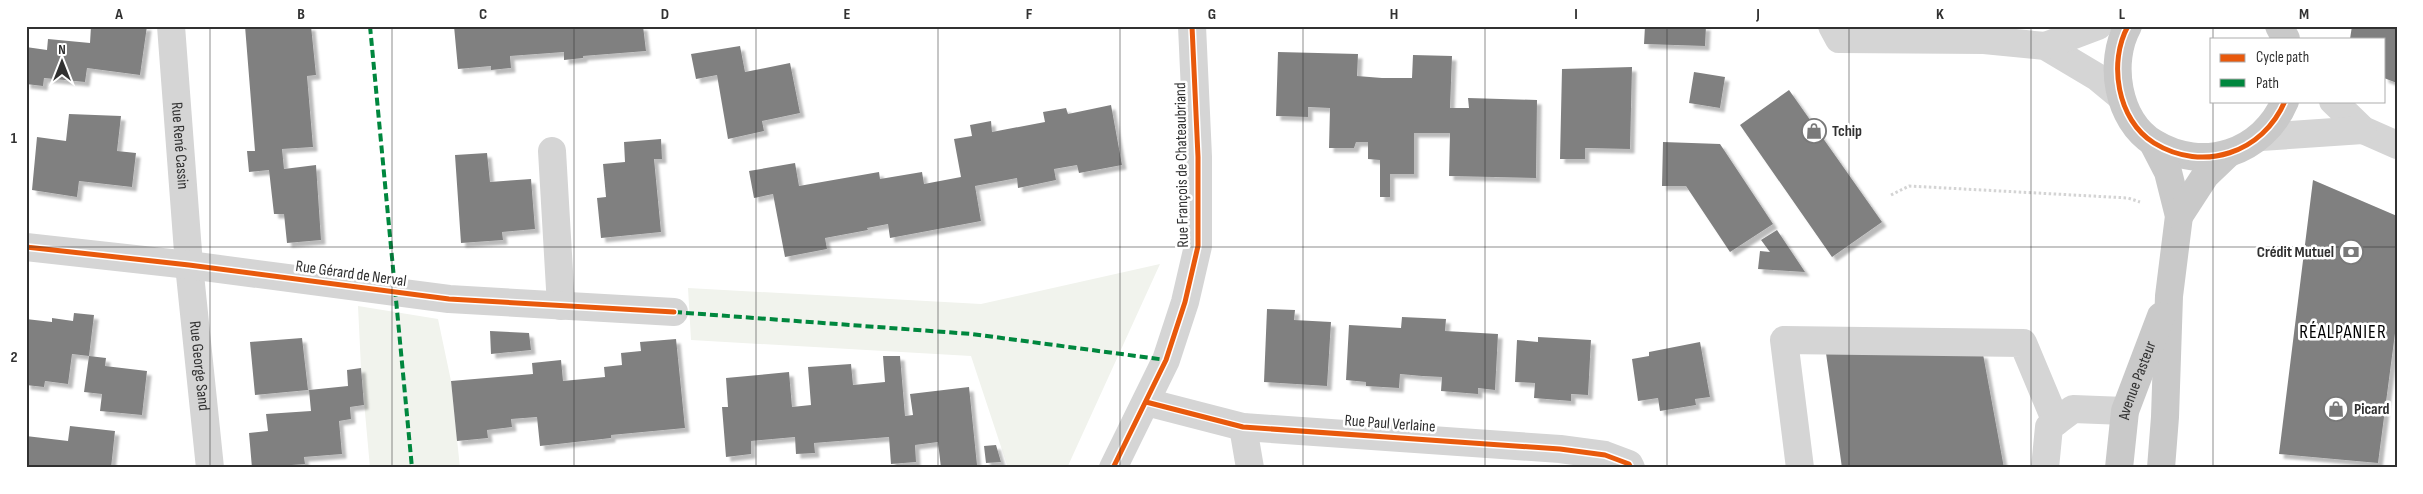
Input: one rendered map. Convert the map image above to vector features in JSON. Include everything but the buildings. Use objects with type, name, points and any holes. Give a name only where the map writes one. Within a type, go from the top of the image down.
[{"type":"main road","points":[[2120,96],[2116,73],[2119,50],[2128,26]]},
{"type":"main road","points":[[2278,26],[2285,38]]},
{"type":"main road","name":"Avenue Pasteur","points":[[2120,96],[2129,114],[2153,143],[2168,172],[2179,216],[2169,296],[2165,417],[2161,468]]},
{"type":"main road","points":[[2153,143],[2180,154],[2204,157],[2228,154],[2247,147],[2261,137],[2279,115],[2285,102]]},
{"type":"main road","name":"Avenue Pasteur","points":[[2179,216],[2206,176],[2228,154]]},
{"type":"main road","name":"Avenue Pasteur","points":[[2119,468],[2125,411],[2169,296]]},
{"type":"street","name":"Rue René Cassin","points":[[171,26],[189,264]]},
{"type":"street","name":"Rue François de Chateaubriand","points":[[1113,468],[1166,360],[1180,319],[1198,246],[1198,157],[1192,26]]},
{"type":"street","points":[[1832,26],[1839,39],[1987,33],[2045,46],[2097,77],[2120,96]]},
{"type":"street","points":[[2045,46],[2098,26]]},
{"type":"street","points":[[2334,102],[2363,130],[2397,145]]},
{"type":"street","points":[[2261,137],[2363,130]]},
{"type":"street","points":[[552,151],[561,306]]},
{"type":"street","name":"Rue Gérard de Nerval","points":[[26,248],[189,264],[449,299],[674,312]]},
{"type":"street","name":"Rue George Sand","points":[[189,264],[210,468]]},
{"type":"street","points":[[1800,468],[1784,340],[2023,343],[2056,422]]},
{"type":"street","name":"Rue Paul Verlaine","points":[[1146,402],[1243,427],[1560,449],[1606,455],[1629,464],[1630,468]]},
{"type":"street","points":[[2045,468],[2049,427],[2073,409],[2125,411]]},
{"type":"street","points":[[1243,427],[1250,468]]},
{"type":"shaded area","points":[[1160,264],[1067,468],[1008,468],[971,356],[691,340],[688,288],[981,304]]},
{"type":"shaded area","points":[[358,306],[438,319],[451,381],[460,468],[370,468],[361,368]]},
{"type":"marked path","points":[[370,26],[412,468]]},
{"type":"marked path","points":[[674,312],[972,334],[1166,360]]},
{"type":"cycle path","points":[[1113,468],[1166,360],[1185,302],[1198,246],[1198,157],[1192,26]]},
{"type":"cycle path","points":[[2128,26],[2118,56],[2120,89],[2124,105],[2132,120],[2141,133],[2154,143],[2173,152],[2192,156],[2211,157],[2230,153],[2247,145],[2262,134],[2275,119],[2284,102]]},
{"type":"cycle path","points":[[26,247],[189,265],[449,299],[674,312]]},
{"type":"cycle path","points":[[1146,402],[1243,427],[1560,449],[1605,455],[1629,464],[1631,468]]},
{"type":"place","name":"Tchip","points":[[1814,131]]},
{"type":"place","name":"Crédit Mutuel","points":[[2351,252]]},
{"type":"place","name":"Picard","points":[[2336,409]]},
{"type":"district","name":"RÉALPANIER","points":[[2343,332]]}]
